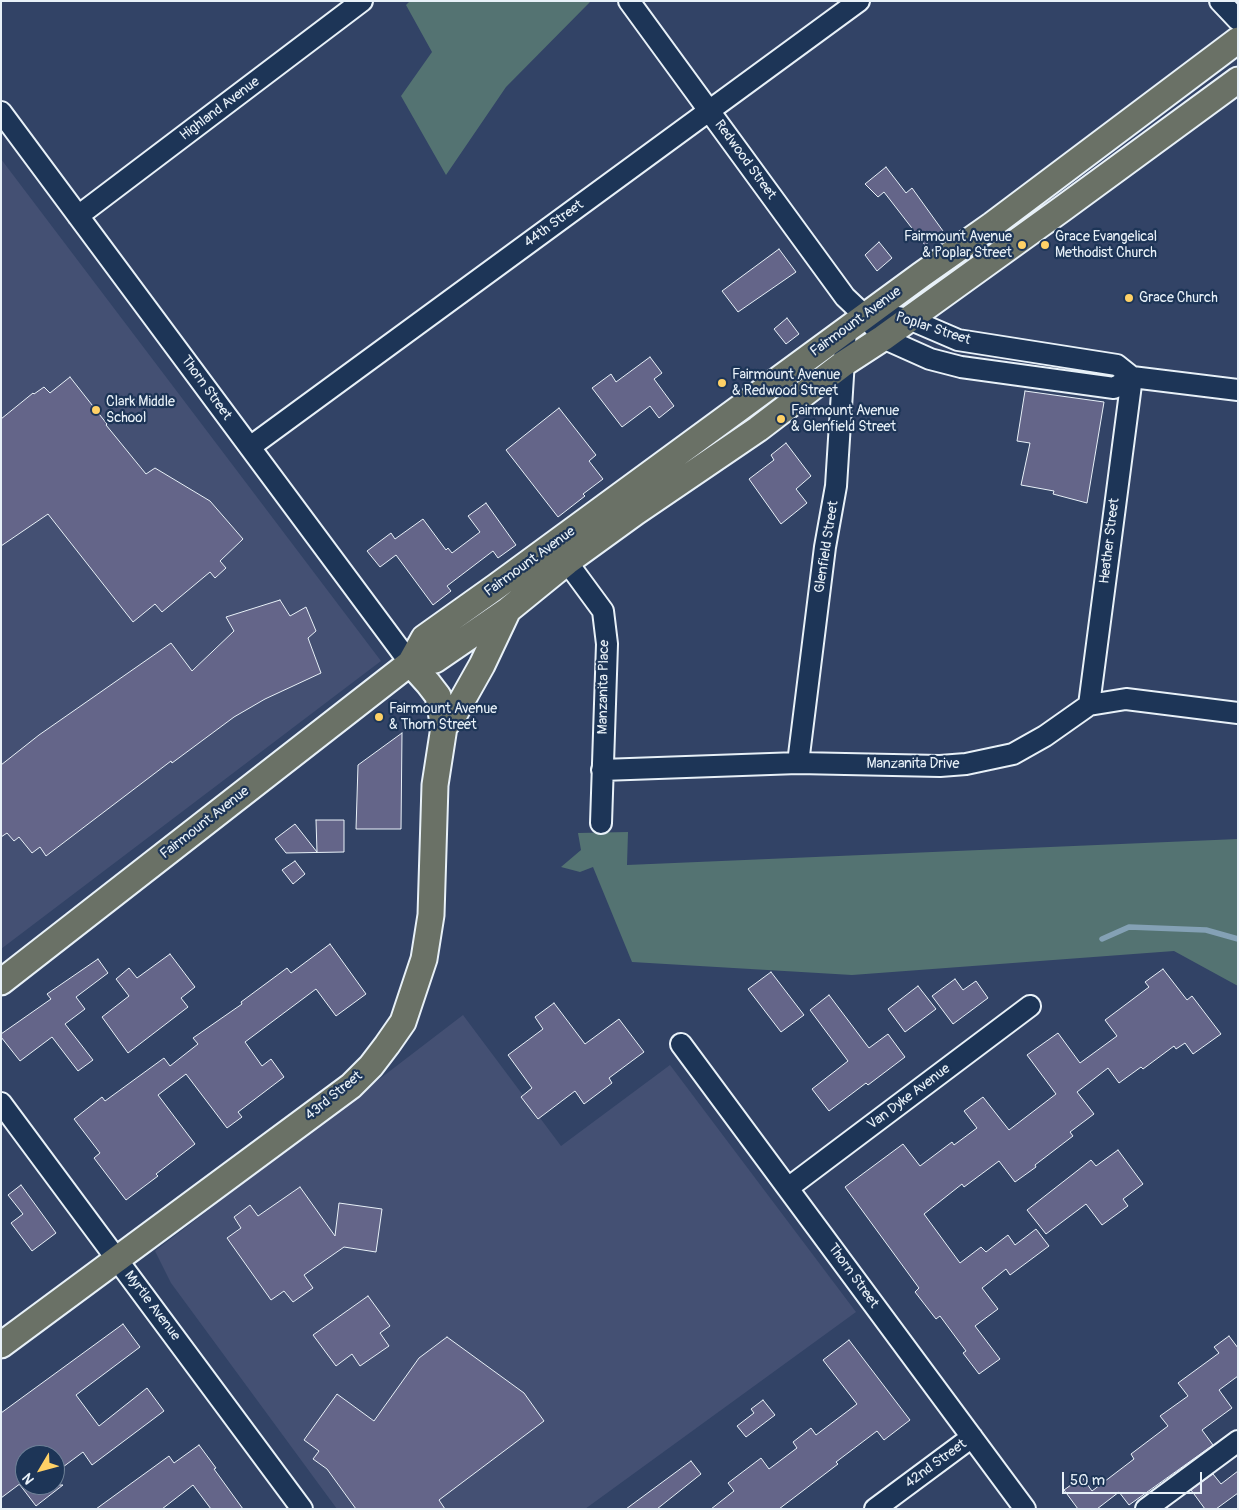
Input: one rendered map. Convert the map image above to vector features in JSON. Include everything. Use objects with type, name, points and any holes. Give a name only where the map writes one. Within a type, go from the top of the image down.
[{"type":"main road","name":"Fairmount Avenue","points":[[1,982],[410,663],[424,638],[992,225],[1238,40]]},
{"type":"main road","name":"Fairmount Avenue","points":[[410,663],[435,660],[508,610],[567,562],[668,489],[758,428],[843,364],[883,338],[1238,80]]},
{"type":"main road","name":"43rd Street","points":[[1,1345],[351,1086],[372,1066],[402,1022],[424,959],[431,915],[435,785],[444,727],[455,712],[482,665],[508,610]]},
{"type":"main road","points":[[410,663],[438,696],[444,727]]},
{"type":"street","name":"Highland Avenue","points":[[78,216],[362,1]]},
{"type":"street","name":"Redwood Street","points":[[629,1],[845,297],[856,323]]},
{"type":"street","name":"44th Street","points":[[250,447],[859,1]]},
{"type":"street","points":[[1220,1],[1238,20]]},
{"type":"street","name":"Thorn Street","points":[[1,112],[410,663]]},
{"type":"street","name":"Poplar Street","points":[[856,323],[887,315],[909,319],[958,340],[1118,365],[1132,377],[1238,390]]},
{"type":"street","name":"Poplar Street","points":[[856,323],[883,338],[930,359],[961,367],[1114,388],[1132,377]]},
{"type":"street","name":"Glenfield Street","points":[[798,763],[825,547],[836,486],[843,364],[856,323]]},
{"type":"street","name":"Heather Street","points":[[1089,705],[1132,377]]},
{"type":"street","name":"Manzanita Place","points":[[567,562],[603,611],[606,644],[601,823]]},
{"type":"street","name":"Manzanita Drive","points":[[602,770],[798,763],[940,766],[966,764],[1013,754],[1045,736],[1089,705],[1126,700],[1238,713]]},
{"type":"street","name":"Van Dyke Avenue","points":[[788,1188],[1030,1006]]},
{"type":"street","name":"Thorn Street","points":[[681,1044],[1025,1509]]},
{"type":"street","name":"Myrtle Avenue","points":[[1,1103],[302,1509]]},
{"type":"street","name":"42nd Street","points":[[875,1509],[972,1437]]},
{"type":"street","points":[[1146,1509],[1238,1441]]},
{"type":"shaded area","name":"Clark Middle School","points":[[1,159],[381,661],[1,949]]},
{"type":"shaded area","points":[[463,1015],[561,1146],[670,1065],[856,1312],[585,1509],[337,1509],[171,1283],[155,1251]]},
{"type":"green space","points":[[410,1],[591,1],[506,87],[446,175],[401,96],[432,52],[406,5]]},
{"type":"green space","points":[[628,832],[627,865],[1238,839],[1238,986],[1174,951],[852,975],[632,962],[593,867],[580,872],[561,867],[581,850],[578,833]]},
{"type":"building","points":[[886,167],[906,193],[912,188],[943,231],[925,245],[884,192],[878,197],[865,184]]},
{"type":"building","points":[[879,242],[892,258],[877,271],[865,255]]},
{"type":"building","points":[[779,249],[796,272],[738,312],[722,291]]},
{"type":"building","points":[[787,318],[799,334],[786,344],[774,329]]},
{"type":"building","points":[[650,357],[662,373],[654,379],[674,406],[659,418],[650,406],[622,427],[592,388],[611,374],[616,382]]},
{"type":"building","points":[[70,377],[146,474],[155,468],[210,501],[243,539],[220,561],[226,568],[215,578],[210,572],[162,612],[155,604],[133,622],[48,514],[1,546],[1,419],[33,393],[44,387],[50,393]]},
{"type":"building","points":[[1025,391],[1104,402],[1087,503],[1053,494],[1054,491],[1021,485],[1030,443],[1017,441]]},
{"type":"building","points":[[559,408],[596,455],[589,461],[603,479],[558,517],[506,450]]},
{"type":"building","points":[[786,443],[811,476],[796,489],[807,503],[781,524],[749,479],[774,460],[771,455]]},
{"type":"building","points":[[486,503],[516,545],[498,558],[493,551],[447,586],[451,591],[433,605],[396,555],[380,567],[367,551],[391,533],[395,539],[423,519],[446,550],[448,548],[452,553],[480,532],[468,516]]},
{"type":"building","points":[[280,600],[290,616],[306,607],[316,631],[308,638],[321,673],[265,699],[234,717],[172,763],[171,761],[46,856],[40,847],[32,853],[19,837],[14,841],[7,833],[1,837],[1,765],[39,735],[171,643],[192,671],[234,631],[226,617]]},
{"type":"building","points":[[402,733],[401,829],[356,829],[358,765]]},
{"type":"building","points":[[316,820],[344,820],[344,852],[286,853],[275,839],[295,824],[317,852]]},
{"type":"building","points":[[295,861],[305,874],[293,884],[282,870]]},
{"type":"building","points":[[330,944],[366,994],[336,1016],[316,989],[245,1042],[262,1066],[271,1059],[284,1077],[238,1112],[242,1117],[227,1128],[186,1074],[158,1095],[195,1144],[156,1174],[158,1176],[126,1200],[94,1158],[100,1153],[74,1119],[102,1097],[105,1101],[164,1058],[170,1066],[198,1044],[193,1038],[242,1004],[241,1002],[287,968],[291,973]]},
{"type":"building","points":[[170,954],[195,987],[181,998],[188,1007],[128,1053],[102,1017],[129,996],[116,979],[129,968],[137,978]]},
{"type":"building","points":[[98,959],[108,973],[76,997],[85,1009],[65,1024],[93,1060],[78,1071],[52,1037],[20,1061],[1,1037],[1,1034],[51,999],[47,994]]},
{"type":"building","points":[[1163,969],[1187,1000],[1192,996],[1221,1034],[1193,1054],[1185,1043],[1176,1049],[1174,1046],[1143,1069],[1141,1067],[1119,1083],[1108,1068],[1077,1092],[1094,1114],[1070,1132],[1073,1136],[1035,1165],[1036,1167],[1015,1182],[999,1161],[964,1187],[962,1184],[924,1214],[960,1263],[981,1247],[986,1252],[1008,1235],[1015,1245],[1036,1229],[1049,1246],[1010,1275],[1006,1269],[982,1288],[998,1309],[975,1326],[1000,1359],[979,1374],[963,1353],[966,1351],[940,1316],[936,1319],[915,1292],[919,1288],[845,1187],[903,1144],[920,1166],[952,1142],[954,1145],[977,1128],[964,1111],[983,1097],[1009,1130],[1056,1094],[1027,1055],[1058,1033],[1080,1063],[1117,1036],[1105,1020],[1149,987],[1145,982]]},
{"type":"building","points":[[771,972],[804,1015],[781,1032],[748,989]]},
{"type":"building","points":[[955,979],[963,990],[976,981],[988,998],[953,1024],[932,996]]},
{"type":"building","points":[[918,986],[936,1009],[905,1032],[888,1009]]},
{"type":"building","points":[[829,995],[869,1048],[888,1034],[905,1057],[829,1111],[812,1089],[848,1061],[810,1010]]},
{"type":"building","points":[[554,1003],[585,1044],[619,1019],[644,1052],[609,1078],[612,1083],[584,1104],[575,1091],[538,1119],[521,1097],[532,1088],[508,1055],[543,1029],[535,1017]]},
{"type":"building","points":[[1118,1150],[1143,1184],[1123,1199],[1128,1206],[1102,1225],[1086,1204],[1046,1234],[1027,1210],[1091,1160],[1096,1166]]},
{"type":"building","points":[[21,1185],[56,1233],[32,1251],[11,1223],[23,1214],[8,1195]]},
{"type":"building","points":[[300,1187],[335,1236],[339,1203],[382,1209],[376,1252],[344,1247],[304,1275],[313,1288],[293,1302],[284,1291],[271,1300],[227,1238],[241,1228],[234,1217],[250,1205],[258,1216]]},
{"type":"building","points":[[368,1296],[390,1326],[380,1333],[389,1346],[360,1366],[352,1354],[336,1366],[313,1335]]},
{"type":"building","points":[[123,1324],[140,1347],[76,1395],[99,1426],[147,1388],[164,1411],[92,1465],[83,1452],[65,1466],[65,1445],[15,1445],[15,1488],[1,1498],[1,1413]]},
{"type":"building","points":[[1229,1336],[1238,1348],[1238,1376],[1219,1390],[1232,1408],[1202,1430],[1213,1445],[1129,1505],[1119,1492],[1097,1509],[1078,1509],[1064,1490],[1082,1477],[1092,1491],[1134,1459],[1131,1454],[1168,1426],[1160,1416],[1188,1396],[1178,1383],[1219,1353],[1214,1347]]},
{"type":"building","points":[[447,1337],[524,1393],[544,1421],[439,1500],[445,1509],[356,1509],[327,1469],[313,1459],[319,1451],[304,1440],[337,1394],[374,1421],[419,1358]]},
{"type":"building","points":[[849,1340],[910,1420],[884,1440],[877,1431],[836,1462],[838,1464],[779,1509],[711,1509],[734,1491],[728,1483],[761,1458],[769,1469],[797,1448],[793,1442],[811,1428],[816,1435],[857,1404],[823,1360]]},
{"type":"building","points":[[763,1400],[775,1415],[746,1437],[737,1426],[754,1413],[751,1409]]},
{"type":"building","points":[[199,1445],[243,1509],[211,1509],[193,1485],[162,1509],[96,1509],[169,1456],[174,1463]]},
{"type":"building","points":[[691,1461],[701,1474],[657,1509],[626,1509]]},
{"type":"building","points":[[1238,1471],[1238,1493],[1216,1509],[1205,1509],[1191,1490],[1213,1474],[1221,1484]]},
{"type":"building","points":[[28,1495],[50,1495],[36,1506]]},
{"type":"waterway","points":[[1102,939],[1129,927],[1206,930],[1238,939]]},
{"type":"place","name":"Fairmount Avenue & Poplar Street","points":[[1022,245]]},
{"type":"place","name":"Grace Evangelical Methodist Church","points":[[1045,245]]},
{"type":"place","name":"Grace Church","points":[[1129,298]]},
{"type":"place","name":"Fairmount Avenue & Redwood Street","points":[[722,383]]},
{"type":"place","name":"Clark Middle School","points":[[96,410]]},
{"type":"place","name":"Fairmount Avenue & Glenfield Street","points":[[781,419]]},
{"type":"place","name":"Fairmount Avenue & Thorn Street","points":[[379,717]]}]
